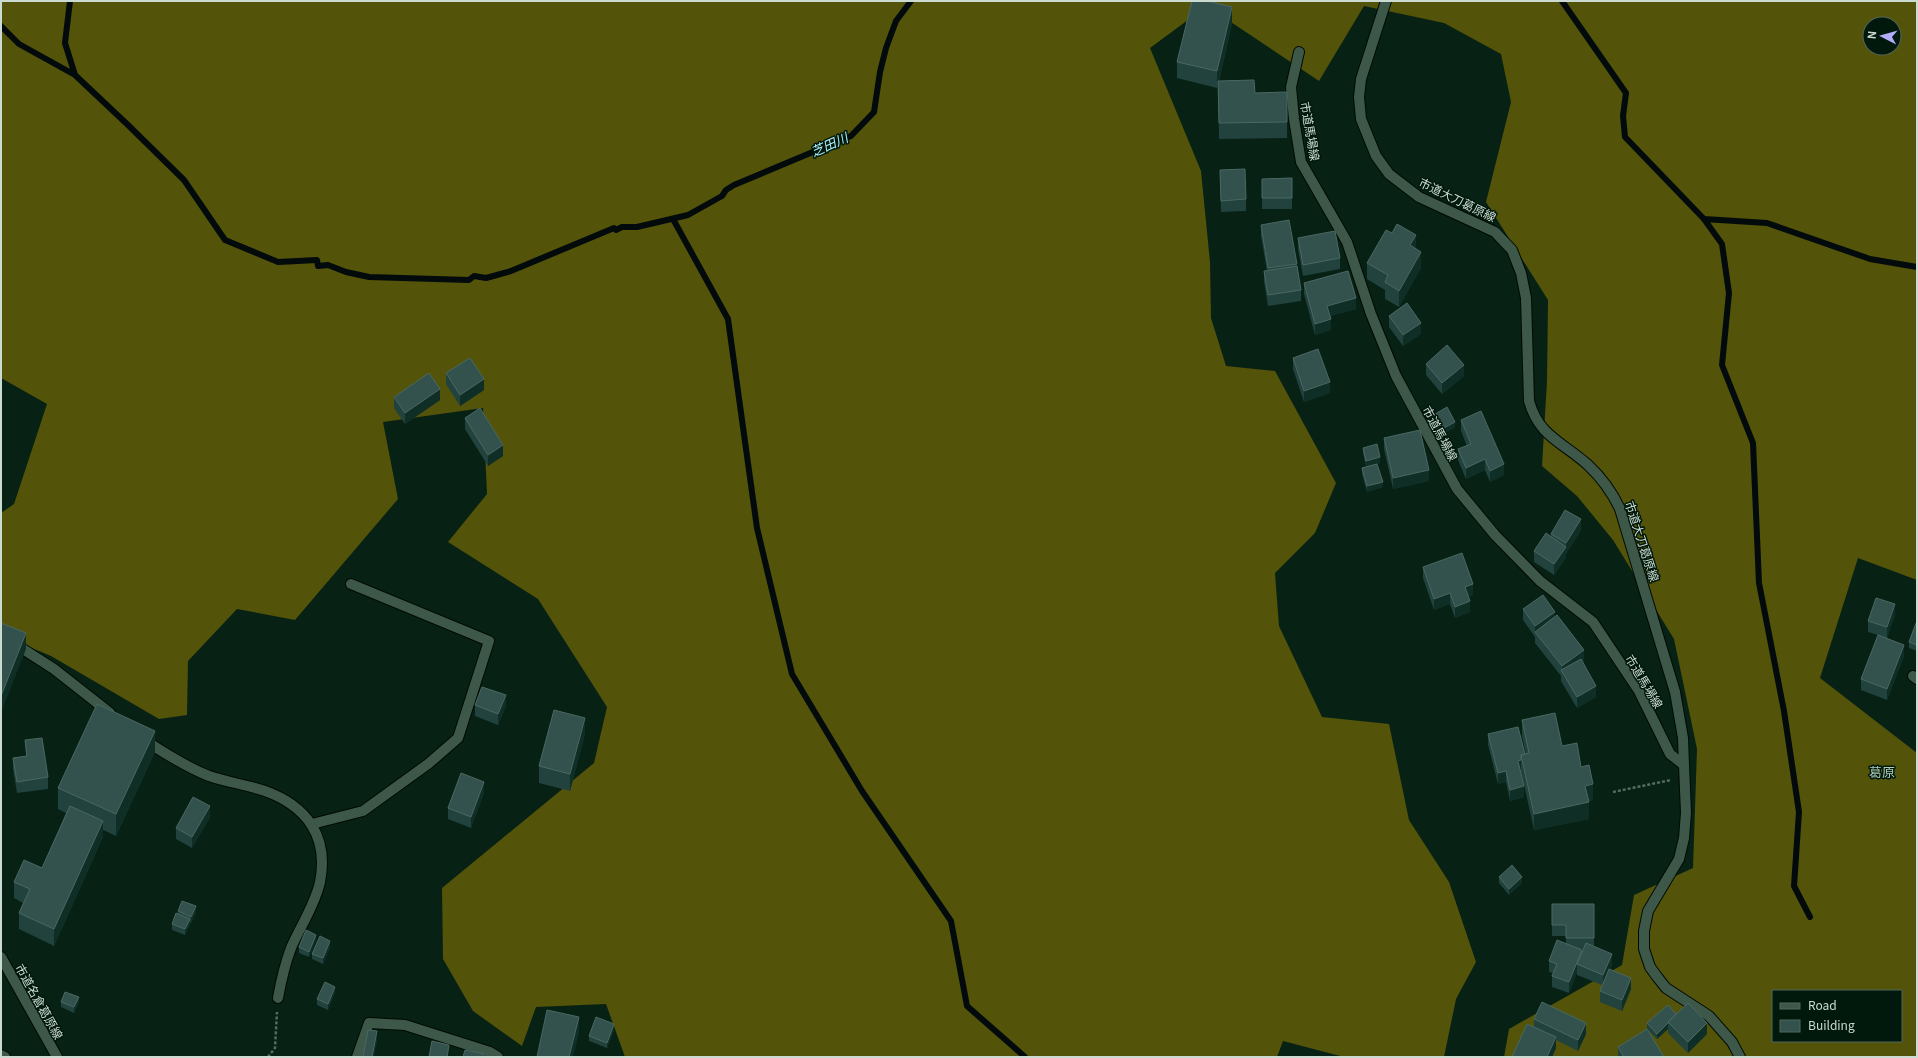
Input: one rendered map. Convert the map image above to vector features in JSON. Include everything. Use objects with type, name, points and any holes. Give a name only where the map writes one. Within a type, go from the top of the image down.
[{"type":"street","name":"市道大刀葛原線","points":[[1386,1],[1361,79],[1359,97],[1361,119],[1376,156],[1389,174],[1419,197],[1495,232],[1512,250],[1521,273],[1526,298],[1529,401],[1532,412],[1538,424],[1548,434],[1600,476],[1611,491],[1620,509],[1674,692],[1683,738],[1686,813],[1684,838],[1679,859],[1648,911],[1644,931],[1644,949],[1650,967],[1666,988],[1709,1016],[1732,1042],[1740,1057]]},
{"type":"street","name":"市道馬場線","points":[[1299,52],[1291,87],[1294,119],[1301,162],[1347,242],[1371,314],[1396,376],[1456,489],[1495,535],[1540,581],[1593,622],[1639,692],[1670,754],[1684,765]]},
{"type":"street","points":[[312,824],[363,811],[428,764],[458,738],[489,641],[352,584]]},
{"type":"street","points":[[1,635],[54,669],[119,721]]},
{"type":"street","points":[[136,734],[189,766],[210,776],[266,792],[290,803],[302,812],[312,824],[323,853],[321,879],[291,950],[278,998]]},
{"type":"street","name":"市道名倉葛原線","points":[[1,957],[57,1057]]},
{"type":"street","points":[[357,1057],[370,1023],[406,1025],[490,1052],[498,1057]]},
{"type":"street","points":[[1,1055],[5,1057]]},
{"type":"path","points":[[1612,792],[1685,776]]},
{"type":"path","points":[[268,1057],[275,1048],[278,998]]},
{"type":"shaded area","points":[[1,1],[1917,1],[1917,580],[1858,558],[1820,678],[1917,753],[1917,1057],[1504,1057],[1509,1029],[1622,965],[1634,895],[1693,868],[1697,749],[1674,639],[1613,540],[1577,496],[1542,466],[1547,381],[1548,300],[1486,202],[1511,102],[1501,54],[1444,23],[1364,6],[1319,81],[1207,6],[1150,48],[1201,171],[1210,262],[1211,318],[1226,366],[1275,371],[1336,483],[1315,533],[1275,573],[1279,626],[1322,717],[1389,724],[1409,820],[1449,882],[1476,962],[1456,999],[1444,1057],[1344,1057],[1283,1041],[1277,1057],[625,1057],[606,1004],[536,1007],[522,1046],[473,1011],[443,959],[442,888],[594,763],[607,707],[538,599],[448,542],[487,494],[483,408],[383,422],[398,499],[295,620],[237,609],[188,661],[187,715],[159,719],[51,656],[1,635],[1,513],[14,504],[47,404],[1,378]]},
{"type":"building","points":[[1192,1],[1207,1],[1232,7],[1217,71],[1177,62]]},
{"type":"building","points":[[1254,80],[1255,93],[1287,92],[1287,122],[1219,123],[1218,81]]},
{"type":"building","points":[[1245,169],[1246,199],[1221,201],[1220,170]]},
{"type":"building","points":[[1292,178],[1292,198],[1262,198],[1262,179]]},
{"type":"building","points":[[1289,220],[1297,264],[1268,268],[1261,225]]},
{"type":"building","points":[[1397,224],[1416,235],[1410,245],[1421,252],[1399,291],[1385,282],[1388,275],[1367,263],[1386,230],[1392,233]]},
{"type":"building","points":[[1335,231],[1340,258],[1303,265],[1298,238]]},
{"type":"building","points":[[1297,266],[1301,290],[1268,295],[1264,271]]},
{"type":"building","points":[[1348,271],[1356,298],[1327,306],[1331,319],[1315,324],[1304,283]]},
{"type":"building","points":[[1407,303],[1421,323],[1403,335],[1389,316]]},
{"type":"building","points":[[1447,345],[1464,365],[1442,383],[1426,364]]},
{"type":"building","points":[[1318,349],[1330,382],[1304,391],[1293,358]]},
{"type":"building","points":[[470,358],[484,379],[460,395],[446,373]]},
{"type":"building","points":[[429,373],[440,389],[405,413],[394,397]]},
{"type":"building","points":[[1447,407],[1455,422],[1440,430],[1432,416]]},
{"type":"building","points":[[480,408],[503,445],[488,455],[465,418]]},
{"type":"building","points":[[1481,411],[1504,464],[1490,471],[1485,459],[1466,468],[1458,449],[1471,444],[1461,420]]},
{"type":"building","points":[[1420,430],[1429,470],[1393,478],[1384,438]]},
{"type":"building","points":[[1377,444],[1380,457],[1366,461],[1363,448]]},
{"type":"building","points":[[1377,464],[1383,482],[1367,486],[1362,468]]},
{"type":"building","points":[[1565,510],[1581,519],[1566,543],[1551,534]]},
{"type":"building","points":[[1546,533],[1566,547],[1554,564],[1534,551]]},
{"type":"building","points":[[1462,553],[1473,584],[1465,587],[1470,601],[1455,607],[1450,593],[1434,599],[1423,567]]},
{"type":"building","points":[[1543,595],[1555,612],[1535,626],[1523,609]]},
{"type":"building","points":[[1876,598],[1895,604],[1887,627],[1868,621]]},
{"type":"building","points":[[1557,615],[1584,650],[1562,666],[1535,632]]},
{"type":"building","points":[[1,623],[26,633],[1,696]]},
{"type":"building","points":[[1916,623],[1917,624],[1917,645],[1909,642]]},
{"type":"building","points":[[1878,635],[1904,645],[1887,689],[1861,679]]},
{"type":"building","points":[[1581,659],[1596,686],[1577,697],[1561,670]]},
{"type":"building","points":[[482,687],[506,695],[498,714],[475,705]]},
{"type":"building","points":[[97,704],[155,731],[116,814],[58,788]]},
{"type":"building","points":[[554,710],[585,718],[570,774],[539,766]]},
{"type":"building","points":[[1555,713],[1562,746],[1577,743],[1581,767],[1589,765],[1593,784],[1585,786],[1589,802],[1534,814],[1521,755],[1529,753],[1522,720]]},
{"type":"building","points":[[1518,727],[1525,754],[1521,755],[1521,760],[1518,761],[1524,786],[1510,790],[1506,771],[1498,773],[1488,734]]},
{"type":"building","points":[[42,738],[48,777],[17,782],[13,758],[27,756],[25,740]]},
{"type":"building","points":[[461,773],[484,782],[471,817],[448,808]]},
{"type":"building","points":[[193,797],[210,806],[192,837],[176,828]]},
{"type":"building","points":[[70,806],[103,821],[54,929],[19,913],[30,889],[14,882],[24,860],[42,868]]},
{"type":"building","points":[[1512,865],[1522,877],[1509,889],[1499,877]]},
{"type":"building","points":[[182,901],[196,906],[191,917],[178,911]]},
{"type":"building","points":[[1552,904],[1594,904],[1594,938],[1566,938],[1566,925],[1552,925]]},
{"type":"building","points":[[176,913],[190,919],[185,929],[172,924]]},
{"type":"building","points":[[306,930],[316,935],[309,952],[299,947]]},
{"type":"building","points":[[320,936],[330,941],[323,958],[312,954]]},
{"type":"building","points":[[1557,940],[1582,950],[1569,982],[1552,976],[1557,964],[1549,961]]},
{"type":"building","points":[[1586,943],[1612,954],[1603,975],[1577,964]]},
{"type":"building","points":[[1609,969],[1631,978],[1622,1000],[1600,991]]},
{"type":"building","points":[[325,982],[335,987],[328,1004],[317,999]]},
{"type":"building","points":[[65,992],[79,997],[74,1007],[61,1002]]},
{"type":"building","points":[[1542,1002],[1586,1023],[1578,1040],[1534,1019]]},
{"type":"building","points":[[1688,1003],[1707,1023],[1688,1042],[1668,1022]]},
{"type":"building","points":[[1668,1005],[1676,1014],[1657,1034],[1647,1023]]},
{"type":"building","points":[[547,1010],[579,1017],[569,1057],[537,1057]]},
{"type":"building","points":[[596,1017],[614,1024],[607,1043],[589,1036]]},
{"type":"building","points":[[1527,1024],[1556,1037],[1547,1057],[1512,1057]]},
{"type":"building","points":[[1647,1029],[1664,1057],[1624,1057],[1618,1047]]},
{"type":"building","points":[[368,1030],[377,1031],[372,1057],[363,1057]]},
{"type":"building","points":[[432,1041],[449,1045],[447,1057],[429,1057]]},
{"type":"building","points":[[465,1050],[484,1054],[484,1057],[463,1057]]},
{"type":"waterway","points":[[70,1],[65,43],[75,75]]},
{"type":"waterway","name":"芝田川","points":[[1,26],[19,44],[75,75],[128,125],[184,180],[225,240],[278,262],[317,260],[318,266],[328,265],[346,272],[369,277],[469,280],[474,276],[486,278],[511,271],[614,228],[616,230],[622,227],[637,227],[688,215],[722,196],[726,190],[734,185],[851,136],[874,112],[880,72],[886,48],[896,21],[911,1]]},
{"type":"waterway","points":[[1562,1],[1626,93],[1623,116],[1625,137],[1704,219],[1722,244],[1729,293],[1722,365],[1753,443],[1759,583],[1784,711],[1799,812],[1794,886],[1810,917]]},
{"type":"waterway","points":[[673,219],[728,319],[757,528],[792,674],[862,791],[951,921],[967,1006],[1025,1057]]},
{"type":"waterway","points":[[1704,219],[1767,223],[1870,259],[1917,267]]},
{"type":"district","name":"葛原","points":[[1882,771]]}]
